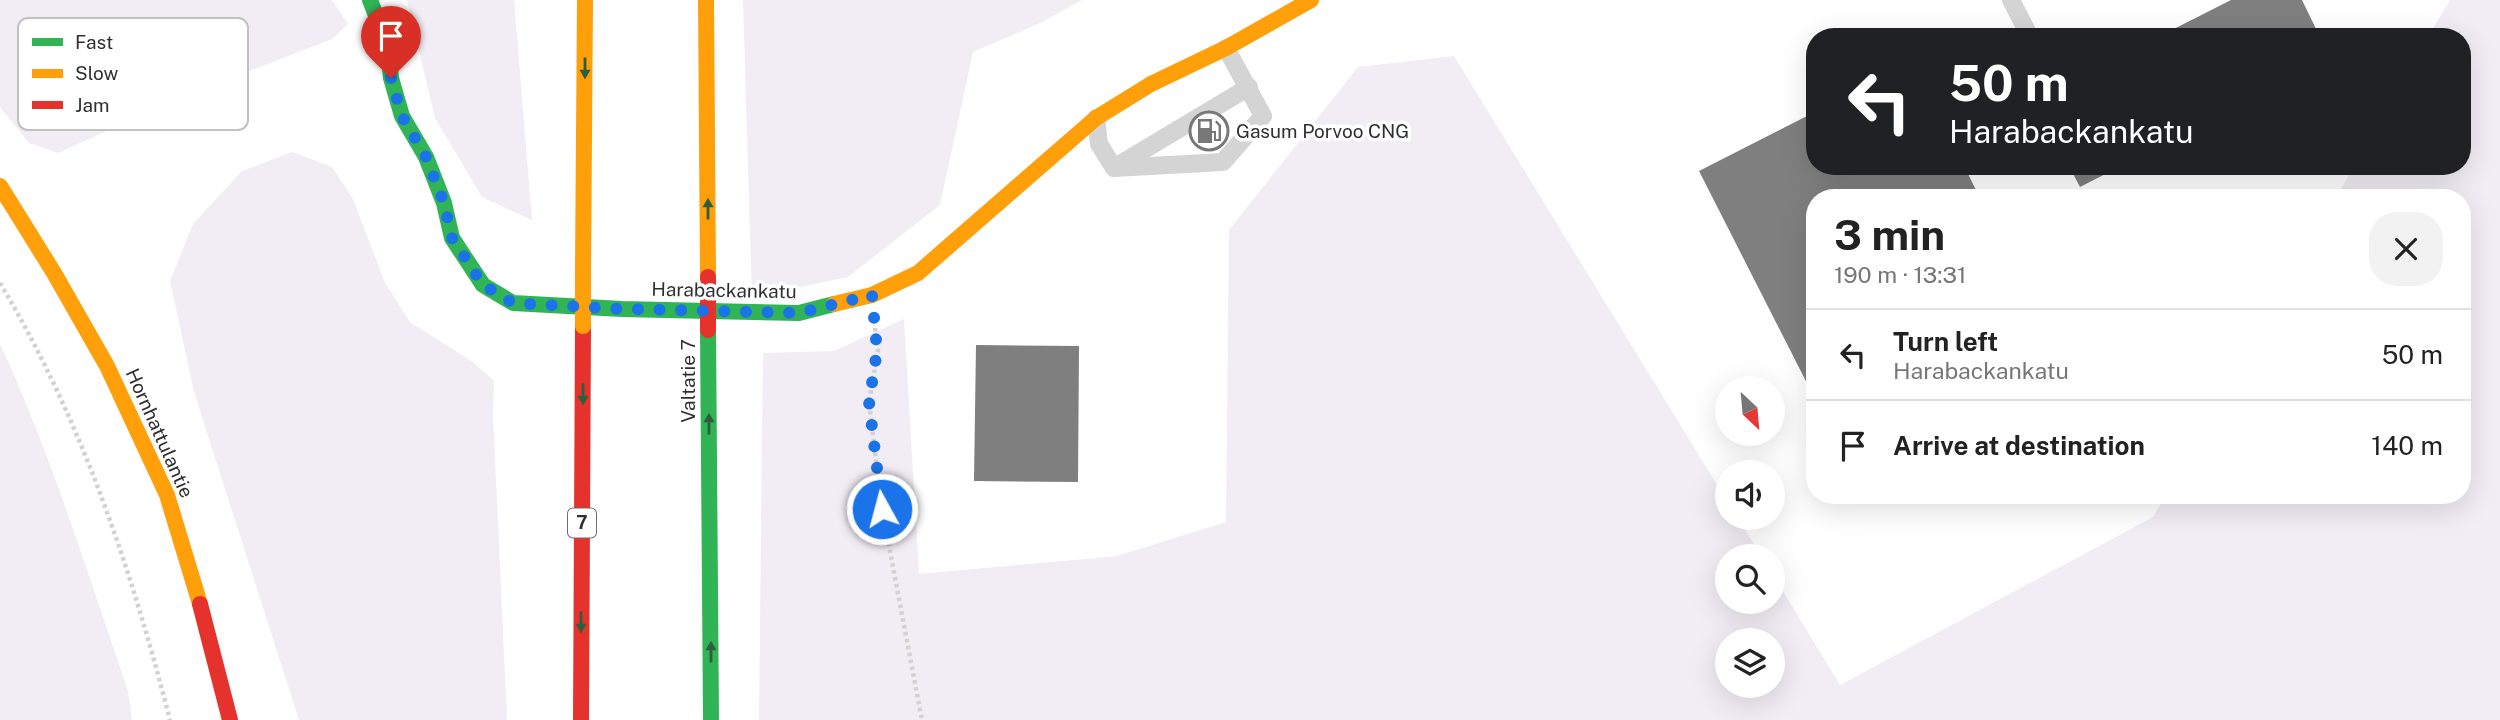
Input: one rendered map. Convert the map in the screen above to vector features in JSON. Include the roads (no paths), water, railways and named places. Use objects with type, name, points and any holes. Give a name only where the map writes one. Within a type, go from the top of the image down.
[{"type":"main road","name":"Harabackankatu","points":[[370,0],[388,47],[391,78],[402,116],[426,157],[444,203],[452,238],[483,285],[513,303],[622,309],[799,313],[872,295],[918,273],[1096,118],[1151,84],[1226,48],[1311,0]]},
{"type":"main road","name":"Valtatie 7","points":[[706,0],[711,720]]},
{"type":"main road","name":"7","points":[[581,720],[584,5]]},
{"type":"main road","name":"Hornhattulantie","points":[[0,186],[107,366],[167,495],[200,604],[230,720]]},
{"type":"lane","points":[[2011,0],[2025,28]]},
{"type":"lane","points":[[1114,168],[1223,162],[1263,116],[1226,48]]},
{"type":"lane","points":[[1114,168],[1248,87]]},
{"type":"lane","points":[[1096,118],[1099,144],[1114,168]]},
{"type":"place","name":"Gasum Porvoo CNG","points":[[1209,131]]}]
